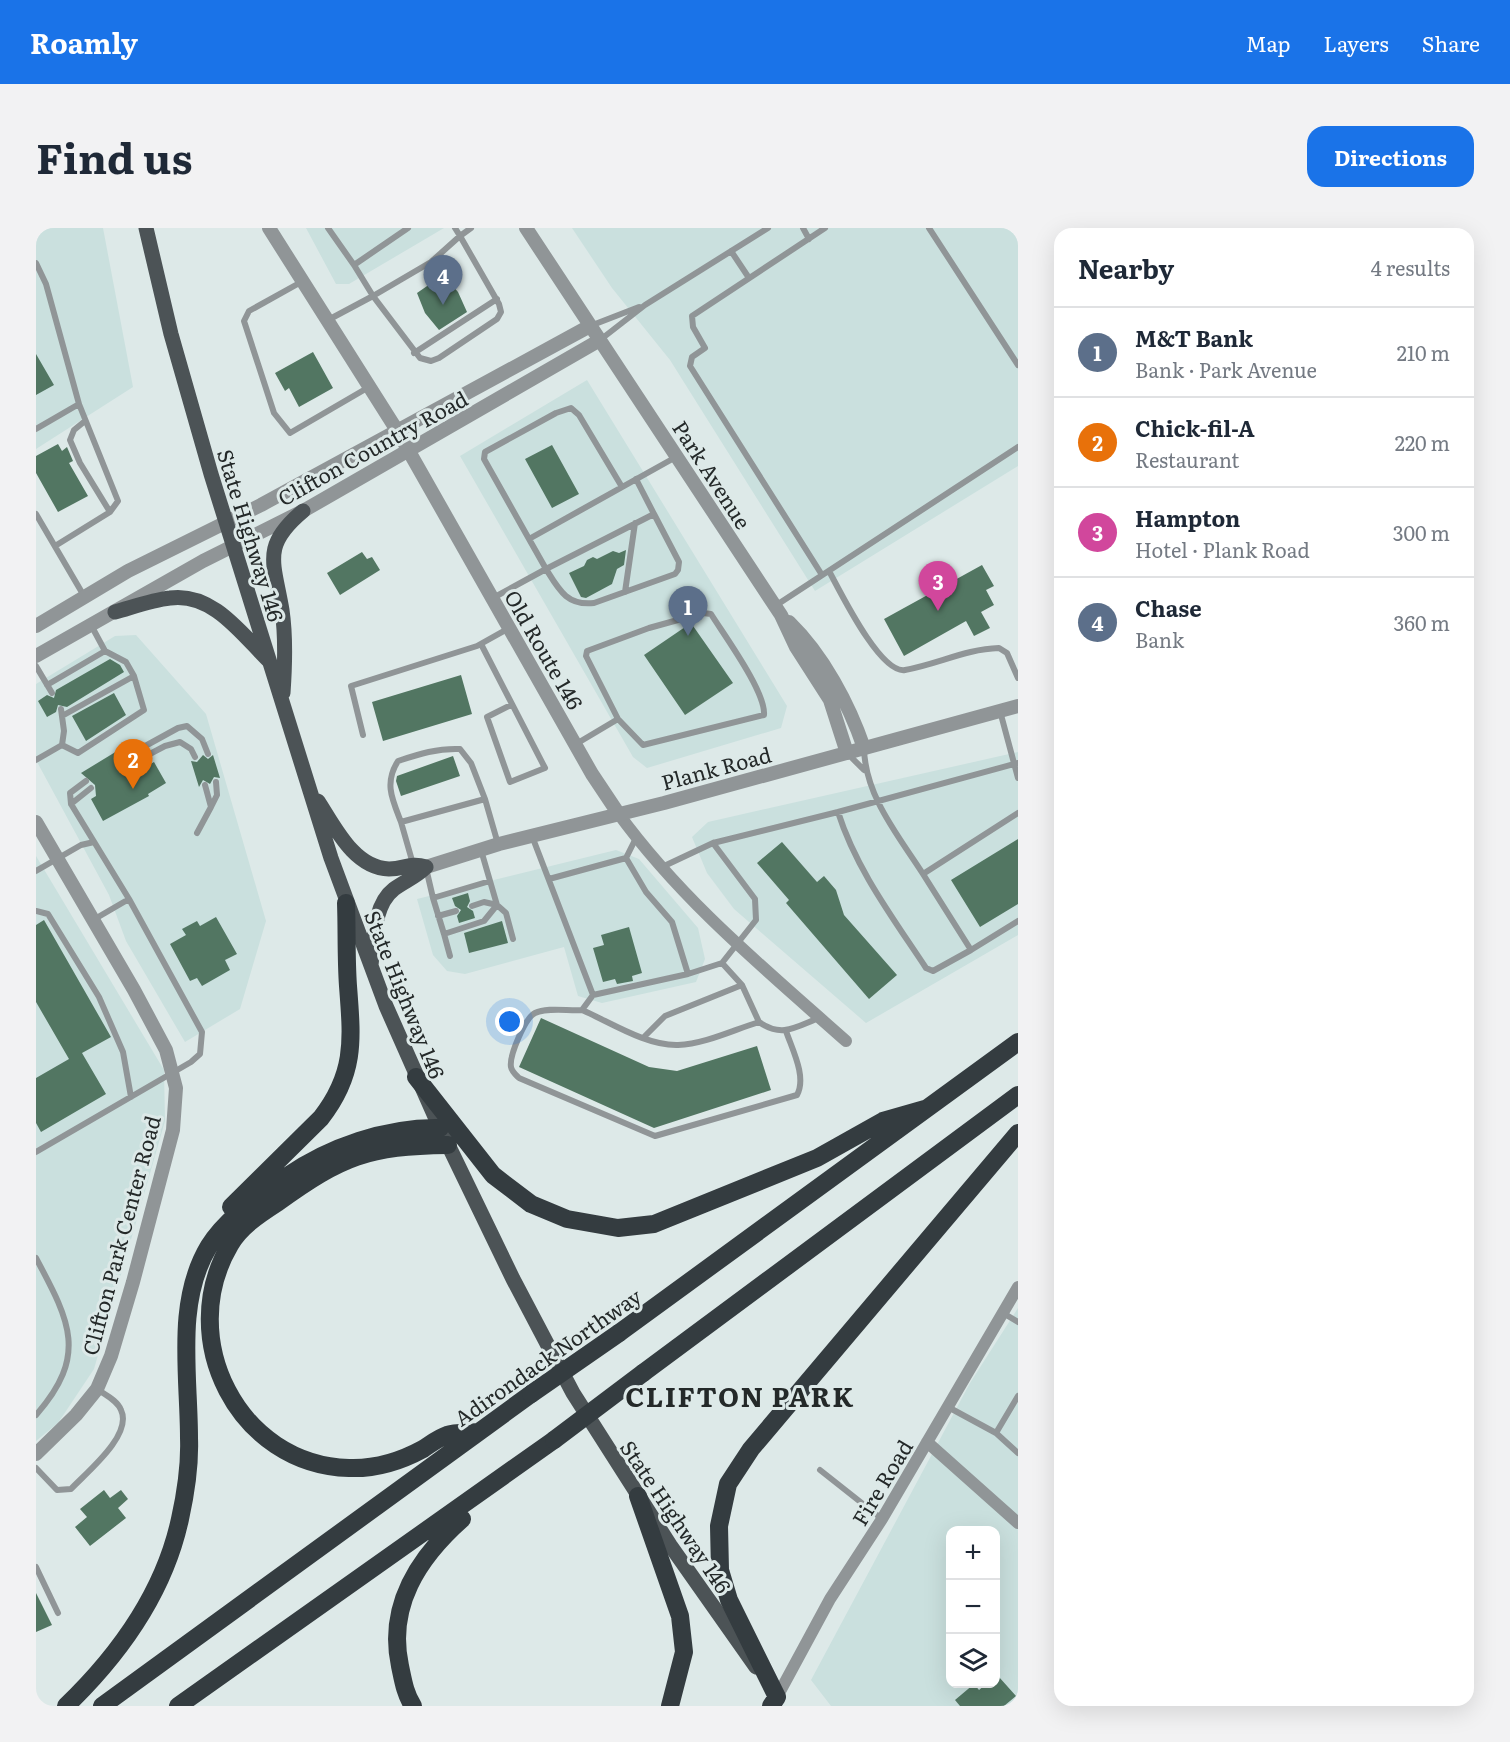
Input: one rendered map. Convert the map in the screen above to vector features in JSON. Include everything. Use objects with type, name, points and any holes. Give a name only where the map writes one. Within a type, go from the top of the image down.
[{"type":"highway","points":[[66,1706],[110,1659],[136,1626],[171,1552],[180,1520],[187,1472],[190,1294],[220,1220],[321,1118],[334,1102],[343,1081],[353,1031],[348,985],[346,903]]},
{"type":"highway","name":"Adirondack Northway","points":[[102,1706],[1018,1042]]},
{"type":"highway","points":[[416,1077],[494,1175],[531,1204],[567,1219],[618,1228],[654,1224],[817,1158],[883,1121],[925,1109]]},
{"type":"highway","points":[[178,1706],[532,1457],[1018,1095]]},
{"type":"highway","points":[[210,1245],[234,1217],[294,1172],[322,1156],[400,1131],[440,1128]]},
{"type":"highway","points":[[777,1703],[729,1600],[720,1570],[719,1526],[728,1484],[751,1449],[1018,1133]]},
{"type":"highway","points":[[448,1145],[399,1147],[354,1156],[303,1183],[254,1219],[231,1243],[216,1272],[210,1303],[211,1347],[219,1378],[236,1408],[264,1435],[305,1459],[349,1468],[376,1466],[421,1450],[448,1434],[478,1432]]},
{"type":"highway","points":[[413,1706],[408,1698],[396,1646],[406,1587],[442,1536],[532,1457]]},
{"type":"highway","points":[[638,1496],[680,1616],[684,1652],[670,1706]]},
{"type":"main road","name":"State Highway 146","points":[[146,228],[171,334],[226,521],[346,903],[371,970],[416,1077],[513,1279],[573,1394],[638,1496],[777,1703]]},
{"type":"main road","points":[[283,702],[286,653],[273,556],[283,528],[303,511]]},
{"type":"main road","points":[[116,612],[170,598],[197,600],[213,607],[270,662]]},
{"type":"main road","points":[[310,788],[343,840],[367,863],[392,869],[420,865]]},
{"type":"main road","points":[[371,970],[376,926],[385,899],[392,890],[414,879],[420,865]]},
{"type":"street","name":"Old Route 146","points":[[269,228],[398,432],[407,452],[575,744],[618,813],[661,867],[736,943],[846,1041]]},
{"type":"street","name":"Park Avenue","points":[[526,228],[778,610],[796,647],[830,700],[847,753]]},
{"type":"street","name":"Clifton Country Road","points":[[36,626],[172,547],[398,432],[590,326]]},
{"type":"street","name":"Clifton Country Road","points":[[36,656],[234,545],[303,511],[600,340]]},
{"type":"street","points":[[778,610],[813,651],[845,703],[864,748]]},
{"type":"street","name":"Plank Road","points":[[420,865],[664,803],[1018,706]]},
{"type":"street","name":"Clifton Park Center Road","points":[[36,822],[140,1000],[166,1050],[174,1072],[176,1107],[173,1130],[111,1356],[97,1389],[76,1415],[36,1454]]},
{"type":"street","name":"Fire Road","points":[[777,1703],[830,1599],[882,1519],[1018,1287]]},
{"type":"street","points":[[927,1442],[1018,1523]]},
{"type":"lane","points":[[328,228],[373,297],[414,353],[420,358],[431,361],[450,352],[497,319],[501,312],[497,299],[455,228]]},
{"type":"lane","points":[[354,265],[408,228]]},
{"type":"lane","points":[[328,320],[373,297],[431,262],[471,228]]},
{"type":"lane","points":[[600,340],[645,305],[768,228]]},
{"type":"lane","points":[[803,228],[809,238]]},
{"type":"lane","points":[[825,228],[692,316],[693,327],[705,348],[692,357],[690,366],[871,642],[892,667],[903,670],[966,651],[999,648],[1007,653],[1018,678]]},
{"type":"lane","points":[[929,228],[1018,365]]},
{"type":"lane","points":[[731,251],[749,278]]},
{"type":"lane","points":[[36,263],[46,285],[85,422],[117,496],[115,508],[110,513],[56,546]]},
{"type":"lane","points":[[304,281],[249,311],[244,321],[274,413],[290,433],[370,387]]},
{"type":"lane","points":[[414,353],[497,299]]},
{"type":"lane","points":[[590,326],[645,305]]},
{"type":"lane","points":[[36,429],[79,404]]},
{"type":"lane","points":[[622,487],[579,415],[571,408],[556,413],[485,452],[483,459],[546,569],[563,596],[572,602],[594,603],[678,570],[679,562],[636,479]]},
{"type":"lane","points":[[85,422],[74,430],[70,440],[80,463],[110,513]]},
{"type":"lane","points":[[778,610],[826,573],[1018,447]]},
{"type":"lane","points":[[529,539],[677,456]]},
{"type":"lane","points":[[36,513],[85,597]]},
{"type":"lane","points":[[493,598],[654,514]]},
{"type":"lane","points":[[625,592],[635,523]]},
{"type":"lane","points":[[703,613],[711,614],[744,666],[765,707],[764,715],[643,745],[618,719],[586,656],[587,651],[649,628],[703,613]]},
{"type":"lane","points":[[62,745],[78,753],[144,710],[134,676],[126,662],[105,651],[91,625]]},
{"type":"lane","points":[[363,735],[351,686],[397,674],[482,644],[509,627]]},
{"type":"lane","points":[[482,644],[545,768],[510,782],[487,717],[511,705]]},
{"type":"lane","points":[[47,686],[105,651]]},
{"type":"lane","points":[[36,666],[51,693]]},
{"type":"lane","points":[[62,745],[61,713],[134,676]]},
{"type":"lane","points":[[1000,711],[1017,764],[1018,778]]},
{"type":"lane","points":[[575,744],[618,719]]},
{"type":"lane","points":[[127,756],[178,728],[187,726],[202,739],[208,754]]},
{"type":"lane","points":[[131,764],[165,746],[180,742],[191,749],[195,757]]},
{"type":"lane","points":[[36,760],[62,745]]},
{"type":"lane","points":[[450,956],[433,898],[392,799],[390,774],[398,761],[444,748],[460,750],[471,763],[499,844]]},
{"type":"lane","points":[[864,748],[865,771],[877,800],[971,950]]},
{"type":"lane","points":[[847,753],[865,771]]},
{"type":"lane","points":[[661,867],[713,843],[1017,764]]},
{"type":"lane","points":[[36,1152],[174,1072],[200,1054],[202,1032],[129,900],[71,804],[70,793],[86,781]]},
{"type":"lane","points":[[197,833],[217,795],[216,782]]},
{"type":"lane","points":[[204,785],[211,807]]},
{"type":"lane","points":[[71,804],[91,788]]},
{"type":"lane","points":[[401,822],[485,799]]},
{"type":"lane","points":[[838,812],[845,835],[878,899],[926,968],[933,971],[1018,921]]},
{"type":"lane","points":[[923,874],[1018,813]]},
{"type":"lane","points":[[532,836],[593,995]]},
{"type":"lane","points":[[549,879],[626,858],[636,837]]},
{"type":"lane","points":[[36,871],[81,845],[94,842]]},
{"type":"lane","points":[[582,1010],[593,995],[688,974],[722,963],[756,920],[755,899],[713,843]]},
{"type":"lane","points":[[480,849],[497,905]]},
{"type":"lane","points":[[626,858],[646,892],[672,922],[688,974]]},
{"type":"lane","points":[[433,898],[490,881]]},
{"type":"lane","points":[[93,920],[129,900]]},
{"type":"lane","points":[[472,906],[484,902],[497,905],[506,913],[513,939]]},
{"type":"lane","points":[[444,934],[484,921],[497,905]]},
{"type":"lane","points":[[36,911],[48,914],[99,997],[123,1052],[131,1097]]},
{"type":"lane","points":[[438,916],[456,911]]},
{"type":"lane","points":[[722,963],[742,985],[759,1022],[777,1031],[786,1031],[820,1018]]},
{"type":"lane","points":[[644,1037],[665,1016],[742,985]]},
{"type":"lane","points":[[759,1022],[684,1044],[664,1043],[644,1037],[582,1010],[540,1011],[527,1020],[510,1059],[511,1070],[519,1078],[656,1136],[797,1095],[801,1087],[801,1078],[786,1031]]},
{"type":"lane","points":[[36,1258],[66,1317],[71,1343],[59,1385],[36,1415]]},
{"type":"lane","points":[[1003,1313],[1018,1322]]},
{"type":"lane","points":[[36,1468],[57,1490],[71,1489],[118,1438],[123,1421],[122,1412],[117,1404],[97,1389]]},
{"type":"lane","points":[[996,1433],[1018,1396]]},
{"type":"lane","points":[[947,1407],[996,1433],[1018,1453]]},
{"type":"lane","points":[[820,1470],[882,1519]]},
{"type":"lane","points":[[36,1567],[58,1613]]},
{"type":"shaded area","points":[[36,228],[103,228],[133,387],[36,449]]},
{"type":"shaded area","points":[[306,228],[444,228],[349,284],[336,284]]},
{"type":"shaded area","points":[[572,228],[1018,228],[1018,466],[815,591],[670,360],[612,288]]},
{"type":"shaded area","points":[[587,380],[787,706],[781,728],[647,768],[633,757],[460,456]]},
{"type":"shaded area","points":[[136,635],[206,714],[266,921],[240,1009],[185,1042],[126,941],[109,895],[36,760],[36,684],[115,636]]},
{"type":"shaded area","points":[[1018,752],[1018,935],[866,1023],[734,909],[707,873],[692,837],[708,822]]},
{"type":"shaded area","points":[[616,850],[639,859],[698,928],[705,959],[696,982],[602,1003],[578,996],[564,947],[465,974],[447,971],[433,955],[417,899]]},
{"type":"shaded area","points":[[36,856],[164,1070],[165,1121],[94,1369],[58,1423],[36,1441]]},
{"type":"shaded area","points":[[1018,1308],[1018,1706],[831,1706],[811,1680],[970,1383]]},
{"type":"building","points":[[443,275],[458,292],[467,312],[439,330],[425,313],[417,293]]},
{"type":"building","points":[[313,352],[333,388],[299,407],[289,388],[285,391],[275,373]]},
{"type":"building","points":[[36,354],[54,385],[36,395]]},
{"type":"building","points":[[58,444],[62,451],[67,447],[73,461],[69,463],[88,496],[58,512],[36,473],[36,456]]},
{"type":"building","points":[[552,445],[579,494],[552,508],[525,459]]},
{"type":"building","points":[[626,550],[624,565],[617,569],[612,584],[586,598],[581,597],[569,573],[584,566],[587,560],[593,557],[597,559],[613,551],[619,553]]},
{"type":"building","points":[[362,552],[367,559],[372,557],[380,570],[340,595],[327,573]]},
{"type":"building","points":[[982,565],[994,586],[986,590],[994,605],[981,612],[990,628],[974,636],[966,621],[904,656],[884,619]]},
{"type":"building","points":[[691,623],[733,683],[685,715],[644,655]]},
{"type":"building","points":[[110,659],[120,665],[124,672],[67,707],[58,705],[56,712],[47,717],[38,701],[47,695],[54,698],[56,690]]},
{"type":"building","points":[[461,675],[472,714],[383,741],[372,702]]},
{"type":"building","points":[[114,693],[126,715],[86,741],[72,716]]},
{"type":"building","points":[[122,748],[122,758],[127,761],[128,768],[134,768],[136,772],[154,762],[166,783],[148,794],[149,796],[103,821],[91,799],[96,796],[95,785],[81,773]]},
{"type":"building","points":[[203,755],[208,759],[213,755],[220,778],[214,777],[210,784],[203,780],[199,787],[191,761],[197,762]]},
{"type":"building","points":[[453,756],[460,776],[401,796],[396,781],[397,776]]},
{"type":"building","points":[[1018,839],[1018,904],[980,927],[951,880]]},
{"type":"building","points":[[782,842],[817,882],[824,876],[836,890],[844,915],[897,975],[869,999],[786,903],[789,900],[757,863]]},
{"type":"building","points":[[468,893],[470,901],[467,907],[473,911],[475,918],[459,923],[457,916],[461,910],[455,906],[452,898]]},
{"type":"building","points":[[216,917],[237,954],[225,960],[230,970],[202,986],[197,978],[190,981],[170,944],[186,935],[182,929],[197,921],[200,926]]},
{"type":"building","points":[[44,920],[111,1037],[82,1053],[106,1094],[41,1132],[36,1123],[36,1078],[69,1059],[36,1002],[36,925]]},
{"type":"building","points":[[502,921],[508,943],[469,953],[464,933]]},
{"type":"building","points":[[629,927],[642,973],[632,976],[633,981],[617,984],[615,979],[603,982],[593,948],[604,945],[601,935]]},
{"type":"building","points":[[541,1018],[649,1067],[677,1071],[757,1046],[771,1090],[654,1128],[519,1067]]},
{"type":"building","points":[[104,1490],[110,1498],[121,1490],[128,1499],[118,1508],[126,1518],[90,1546],[75,1527],[87,1517],[80,1509]]},
{"type":"building","points":[[36,1593],[52,1625],[36,1632]]},
{"type":"building","points":[[1000,1678],[1016,1696],[1004,1706],[960,1706],[955,1700],[969,1688],[979,1690],[1000,1688]]},
{"type":"place","name":"Chase","points":[[443,305]]},
{"type":"place","name":"Hampton","points":[[938,611]]},
{"type":"place","name":"M&T Bank","points":[[688,636]]},
{"type":"place","name":"Chick-fil-A","points":[[133,789]]},
{"type":"district","name":"CLIFTON PARK","points":[[740,1395]]}]
